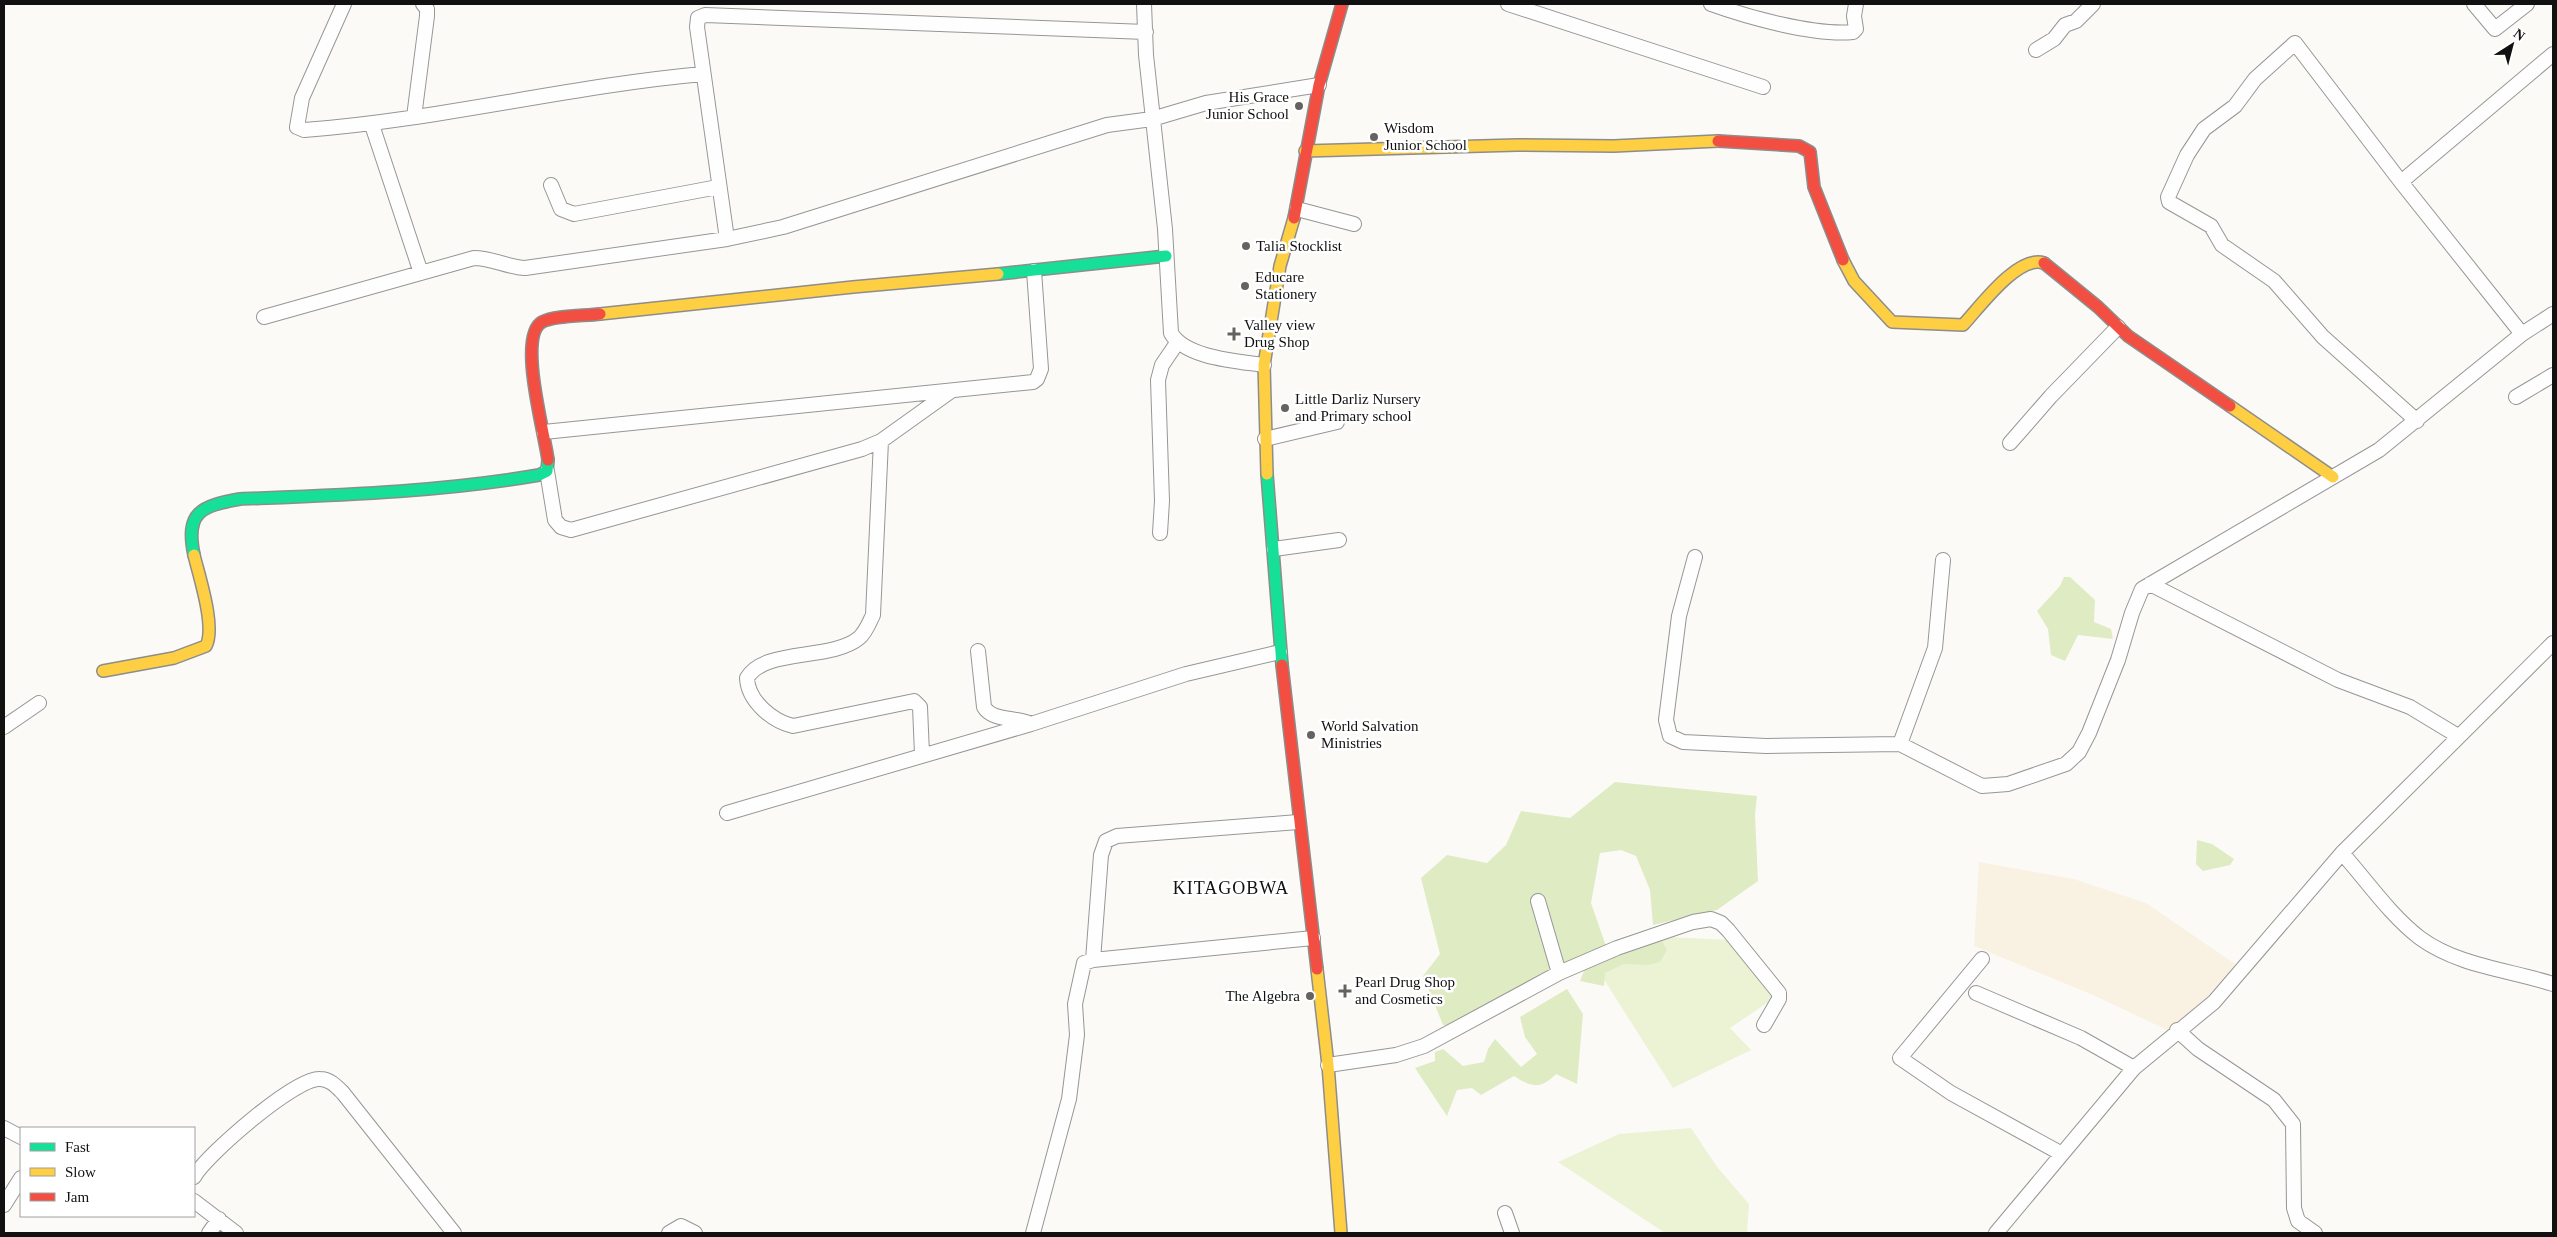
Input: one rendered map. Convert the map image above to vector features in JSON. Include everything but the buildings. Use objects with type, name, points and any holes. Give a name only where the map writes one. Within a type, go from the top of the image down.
[{"type":"street","points":[[344,4],[302,98],[297,127],[304,130],[372,125],[655,78],[704,74]]},
{"type":"street","points":[[414,117],[427,16],[427,9],[422,4]]},
{"type":"street","points":[[1144,4],[1146,56],[1166,256],[1171,334],[1177,343],[1199,353],[1264,364]]},
{"type":"street","points":[[1341,1233],[1328,1065],[1298,822],[1280,652],[1265,439],[1264,364],[1280,266],[1296,209],[1305,151],[1319,85],[1342,4]]},
{"type":"street","points":[[1508,4],[1763,87]]},
{"type":"street","points":[[1711,4],[1756,18],[1833,33],[1853,32],[1856,29],[1854,16],[1856,4]]},
{"type":"street","points":[[2036,50],[2054,39],[2065,25],[2076,21],[2093,4]]},
{"type":"street","points":[[2474,4],[2495,29],[2527,4]]},
{"type":"street","points":[[727,239],[718,187],[697,27],[698,18],[705,15],[1146,32]]},
{"type":"street","points":[[2417,421],[2323,337],[2274,282],[2222,246],[2211,226],[2169,202],[2168,197],[2187,155],[2204,129],[2235,106],[2256,79],[2295,43],[2401,182],[2522,334]]},
{"type":"street","points":[[2401,182],[2553,54]]},
{"type":"street","points":[[264,317],[474,258],[486,258],[514,268],[526,268],[727,239],[783,227],[907,186],[1066,139],[1099,127],[1152,119],[1206,103],[1319,85]]},
{"type":"street","points":[[372,125],[421,272]]},
{"type":"street","points":[[1305,151],[1517,145],[1614,146],[1708,140],[1799,146],[1810,152],[1814,187],[1844,264],[1854,281],[1892,322],[1963,325],[2012,275],[2024,265],[2037,261],[2045,264],[2118,327],[2196,384],[2333,477]]},
{"type":"street","points":[[551,185],[561,209],[574,214],[718,187]]},
{"type":"street","points":[[1296,209],[1354,224]]},
{"type":"street","points":[[952,391],[880,441],[845,454],[571,530],[561,527],[555,520],[547,471],[548,459],[532,358],[533,332],[541,322],[549,319],[682,307],[853,288],[1034,272],[1166,256]]},
{"type":"street","points":[[544,432],[952,391],[1025,383],[1038,379],[1041,369],[1034,272]]},
{"type":"street","points":[[1695,557],[1679,616],[1666,720],[1670,736],[1683,742],[1766,746],[1900,744],[1982,786],[2008,784],[2066,764],[2079,752],[2089,733],[2118,660],[2138,594],[2150,584],[2378,450],[2417,421],[2522,334],[2553,314]]},
{"type":"street","points":[[2010,443],[2051,396],[2118,327]]},
{"type":"street","points":[[1160,532],[1162,502],[1158,380],[1162,365],[1177,343]]},
{"type":"street","points":[[2516,397],[2553,375]]},
{"type":"street","points":[[1265,439],[1337,422]]},
{"type":"street","points":[[880,441],[873,615],[866,629],[860,636],[844,647],[758,667],[747,678],[747,689],[752,698],[765,710],[782,722],[793,726],[914,701],[920,707],[922,754]]},
{"type":"street","points":[[103,671],[176,657],[200,650],[206,645],[210,636],[209,623],[190,534],[198,514],[219,503],[240,499],[396,492],[478,486],[539,476],[547,471]]},
{"type":"street","points":[[1274,549],[1339,540]]},
{"type":"street","points":[[1900,744],[1935,648],[1943,560]]},
{"type":"street","points":[[2150,584],[2338,680],[2410,707],[2458,736]]},
{"type":"street","points":[[1996,1233],[2134,1068],[2177,1030],[2214,1002],[2342,853],[2553,643]]},
{"type":"street","points":[[978,651],[984,707],[987,712],[995,717],[1016,718],[1031,724]]},
{"type":"street","points":[[727,814],[922,754],[1031,724],[1186,674],[1280,652]]},
{"type":"street","points":[[4,727],[39,702]]},
{"type":"street","points":[[1093,960],[1100,855],[1106,841],[1111,838],[1298,822]]},
{"type":"street","points":[[2342,853],[2401,921],[2421,938],[2441,950],[2487,967],[2522,974],[2553,984]]},
{"type":"street","points":[[1538,901],[1559,973]]},
{"type":"street","points":[[1328,1065],[1396,1055],[1424,1046],[1559,973],[1617,948],[1693,922],[1711,920],[1721,923],[1728,930],[1779,993],[1779,999],[1764,1025]]},
{"type":"street","points":[[1032,1233],[1069,1099],[1078,1034],[1076,1004],[1084,963],[1093,960],[1313,938]]},
{"type":"street","points":[[1982,959],[1900,1058],[1951,1093],[2062,1154]]},
{"type":"street","points":[[1976,992],[2081,1038],[2134,1068]]},
{"type":"street","points":[[2177,1030],[2198,1049],[2274,1100],[2285,1110],[2293,1124],[2294,1208],[2298,1221],[2315,1233]]},
{"type":"street","points":[[195,1176],[212,1154],[262,1111],[289,1091],[320,1079],[329,1081],[343,1093],[454,1233]]},
{"type":"street","points":[[4,1128],[20,1136]]},
{"type":"street","points":[[4,1205],[20,1180]]},
{"type":"street","points":[[195,1202],[236,1233]]},
{"type":"street","points":[[1505,1213],[1512,1233]]},
{"type":"street","points":[[209,1233],[219,1219]]},
{"type":"street","points":[[669,1233],[681,1226],[694,1233]]},
{"type":"shaded area","points":[[1979,862],[2074,879],[2146,903],[2244,970],[2180,1036],[2093,995],[1974,946]]},
{"type":"green space","points":[[2064,577],[2070,577],[2095,600],[2094,622],[2111,629],[2113,639],[2078,635],[2065,661],[2051,655],[2048,629],[2037,611],[2060,586]]},
{"type":"green space","points":[[1615,782],[1757,796],[1755,815],[1758,881],[1717,910],[1653,925],[1650,890],[1636,856],[1621,850],[1600,853],[1591,903],[1607,949],[1457,1026],[1443,1025],[1423,976],[1440,954],[1421,878],[1447,855],[1487,863],[1506,845],[1521,811],[1570,818]]},
{"type":"green space","points":[[2197,840],[2212,844],[2234,859],[2230,865],[2203,871],[2196,864]]},
{"type":"green space","points":[[1667,937],[1732,940],[1776,997],[1730,1028],[1751,1050],[1673,1088],[1594,964]]},
{"type":"green space","points":[[1662,941],[1667,950],[1660,962],[1647,965],[1624,964],[1605,973],[1604,986],[1580,981],[1586,966]]},
{"type":"green space","points":[[1567,989],[1583,1014],[1577,1084],[1556,1074],[1540,1085],[1525,1083],[1514,1076],[1481,1095],[1472,1088],[1457,1090],[1447,1116],[1415,1068],[1435,1061],[1435,1052],[1443,1049],[1463,1066],[1484,1062],[1488,1049],[1495,1039],[1521,1067],[1537,1054],[1525,1037],[1520,1017]]},
{"type":"green space","points":[[1691,1128],[1717,1167],[1749,1204],[1747,1233],[1665,1233],[1558,1162],[1619,1134]]},
{"type":"traffic: fast","points":[[998,274],[1166,256]]},
{"type":"traffic: fast","points":[[194,555],[192,541],[194,520],[206,508],[226,502],[240,499],[390,492],[502,481],[539,475],[547,471],[548,460]]},
{"type":"traffic: fast","points":[[1267,474],[1282,665]]},
{"type":"traffic: slow","points":[[1305,151],[1517,145],[1614,146],[1718,141]]},
{"type":"traffic: slow","points":[[1267,474],[1264,365],[1280,266],[1294,218]]},
{"type":"traffic: slow","points":[[1843,260],[1854,281],[1892,322],[1963,325],[2011,274],[2023,266],[2034,262],[2044,263]]},
{"type":"traffic: slow","points":[[600,314],[853,287],[998,274]]},
{"type":"traffic: slow","points":[[2230,406],[2333,477]]},
{"type":"traffic: slow","points":[[103,671],[174,658],[206,646],[209,637],[208,614],[194,555]]},
{"type":"traffic: slow","points":[[1317,969],[1328,1065],[1341,1233]]},
{"type":"traffic: jam","points":[[1294,218],[1319,85],[1342,4]]},
{"type":"traffic: jam","points":[[1718,141],[1799,146],[1810,152],[1814,187],[1843,260]]},
{"type":"traffic: jam","points":[[2044,263],[2098,307],[2128,336],[2230,406]]},
{"type":"traffic: jam","points":[[548,460],[534,386],[532,346],[535,331],[542,322],[548,320],[600,314]]},
{"type":"traffic: jam","points":[[1282,665],[1317,969]]},
{"type":"place","name":"His Grace Junior School","points":[[1299,106]]},
{"type":"place","name":"Wisdom Junior School","points":[[1374,137]]},
{"type":"place","name":"Talia Stocklist","points":[[1246,246]]},
{"type":"place","name":"Educare Stationery","points":[[1245,286]]},
{"type":"place","name":"Valley view Drug Shop","points":[[1234,334]]},
{"type":"place","name":"Little Darliz Nursery and Primary school","points":[[1285,408]]},
{"type":"place","name":"World Salvation Ministries","points":[[1311,735]]},
{"type":"place","name":"Pearl Drug Shop and Cosmetics","points":[[1345,991]]},
{"type":"place","name":"The Algebra","points":[[1310,996]]},
{"type":"district","name":"KITAGOBWA","points":[[1231,888]]}]
